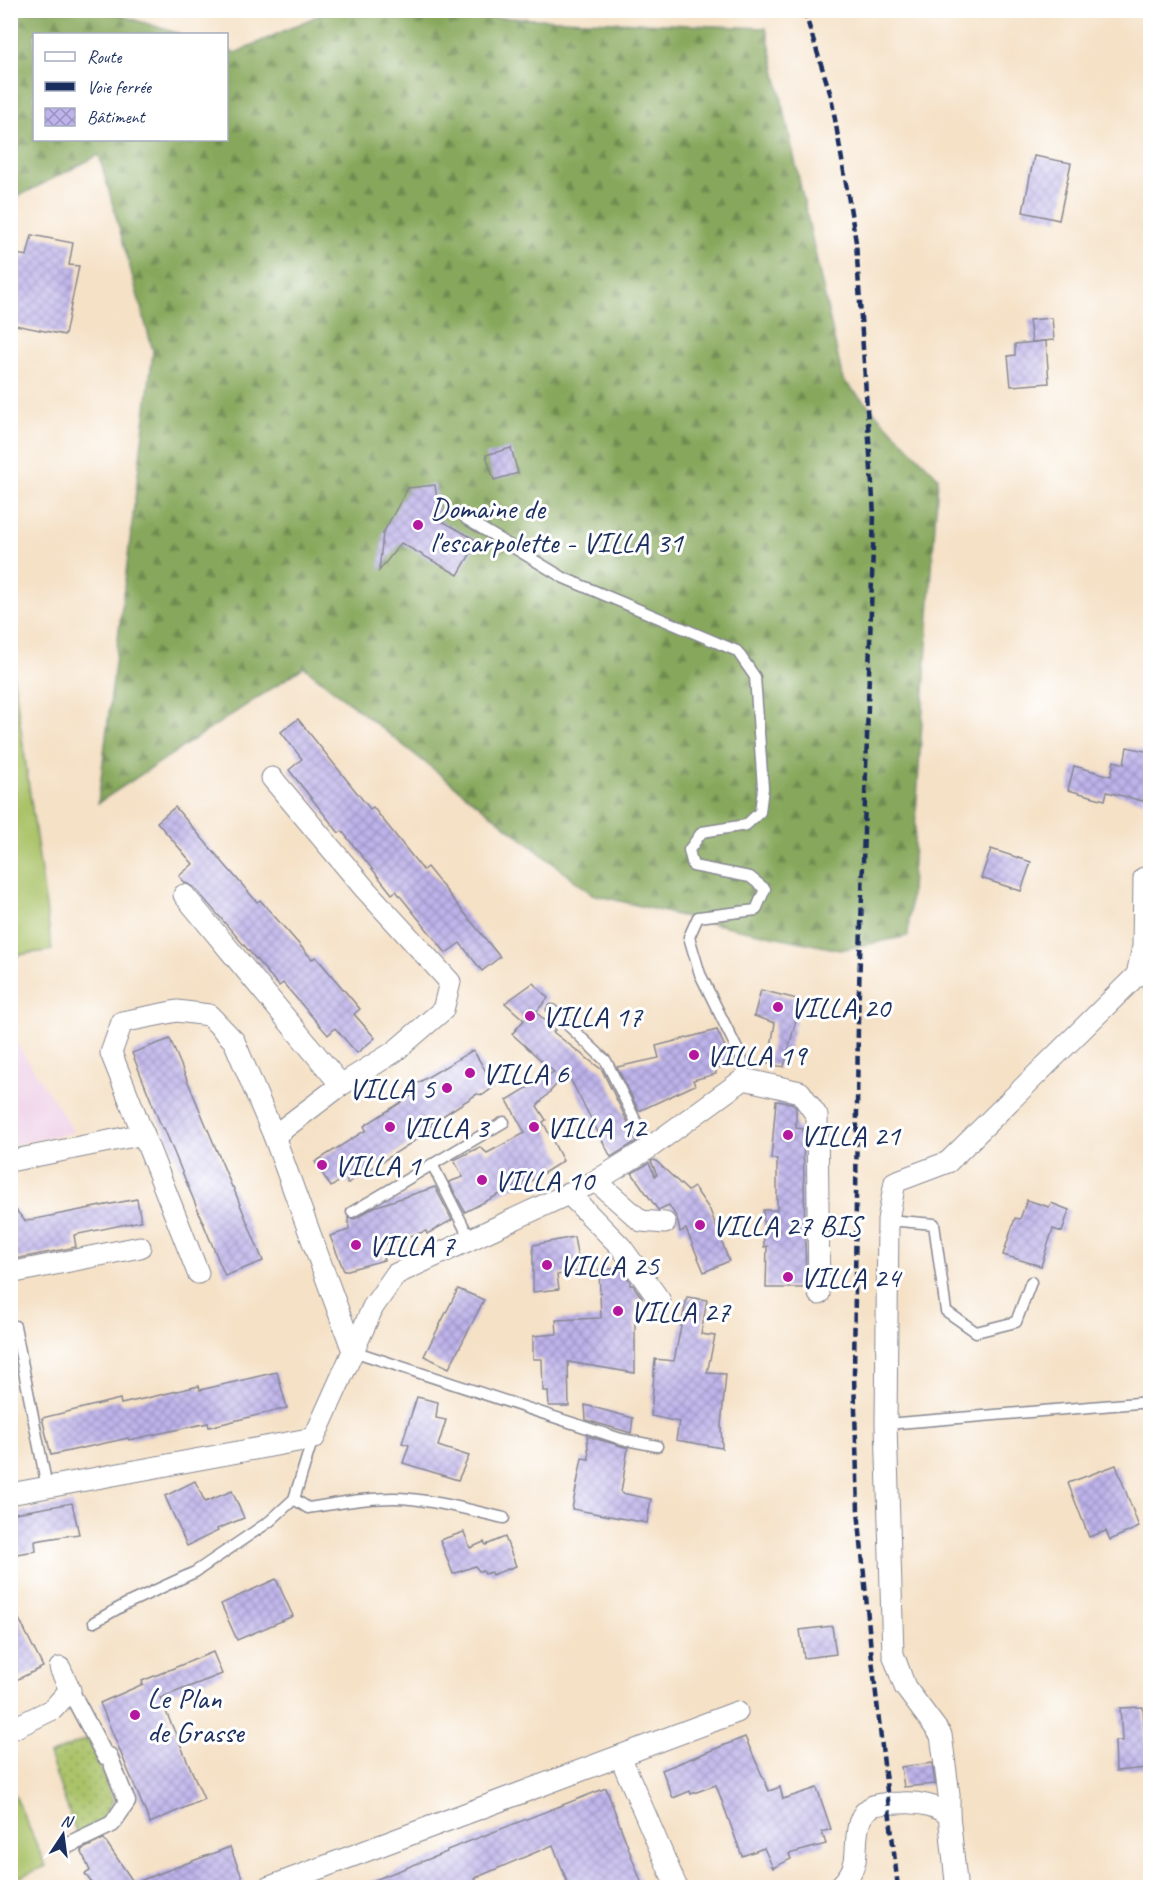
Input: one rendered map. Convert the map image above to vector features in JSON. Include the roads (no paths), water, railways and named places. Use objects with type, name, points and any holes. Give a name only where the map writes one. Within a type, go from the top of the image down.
[{"type":"street","points":[[272,778],[365,889],[450,982],[443,1010],[394,1052],[341,1085],[274,1136]]},
{"type":"street","points":[[955,1887],[956,1872],[949,1815],[949,1795],[941,1735],[905,1687],[893,1654],[886,1424],[888,1220],[895,1182],[948,1162],[1137,975],[1143,947],[1143,878]]},
{"type":"street","points":[[184,895],[341,1085]]},
{"type":"street","points":[[198,1273],[111,1053],[122,1022],[177,1011],[209,1015],[234,1041],[274,1136],[353,1351]]},
{"type":"street","points":[[10,1494],[314,1438],[373,1307],[396,1274],[596,1181],[649,1148],[744,1079],[801,1092],[817,1116],[819,1294]]},
{"type":"street","points":[[10,1161],[144,1134]]},
{"type":"street","points":[[596,1181],[641,1221],[665,1223]]},
{"type":"street","points":[[568,1193],[621,1247],[660,1301]]},
{"type":"street","points":[[10,1273],[140,1246]]},
{"type":"street","points":[[60,1668],[105,1756],[110,1756],[126,1802],[112,1824],[68,1845]]},
{"type":"street","points":[[10,1730],[53,1709],[70,1690]]},
{"type":"street","points":[[267,1887],[737,1712]]},
{"type":"street","points":[[620,1756],[677,1887]]},
{"type":"street","points":[[838,1887],[846,1880],[855,1862],[856,1837],[861,1816],[872,1806],[907,1802],[939,1808],[949,1815]]},
{"type":"lane","points":[[466,519],[564,578],[737,651],[755,677],[763,788],[760,812],[746,825],[702,832],[689,850],[693,866],[750,877],[765,889],[756,910],[698,917],[689,937],[700,974],[741,1057],[744,1079]]},
{"type":"lane","points":[[552,1010],[606,1061],[649,1148]]},
{"type":"lane","points":[[352,1212],[504,1122]]},
{"type":"lane","points":[[432,1164],[470,1239]]},
{"type":"lane","points":[[888,1220],[934,1224],[946,1311],[976,1332],[1016,1322],[1031,1282]]},
{"type":"lane","points":[[10,1327],[15,1326],[47,1487]]},
{"type":"lane","points":[[353,1351],[621,1439],[657,1446]]},
{"type":"lane","points":[[886,1424],[1150,1402]]},
{"type":"lane","points":[[94,1622],[126,1604],[195,1572],[270,1521],[294,1499],[314,1438]]},
{"type":"lane","points":[[294,1499],[308,1508],[357,1501],[410,1498],[504,1518]]},
{"type":"railway","points":[[804,10],[831,96],[856,242],[874,515],[858,1021],[854,1376],[858,1510],[871,1650],[898,1888]]},
{"type":"place","name":"Domaine de l'escarpolette - VILLA 31","points":[[418,525]]},
{"type":"place","name":"VILLA 20","points":[[778,1007]]},
{"type":"place","name":"VILLA 17","points":[[530,1016]]},
{"type":"place","name":"VILLA 19","points":[[694,1055]]},
{"type":"place","name":"VILLA 6","points":[[470,1073]]},
{"type":"place","name":"VILLA 5","points":[[447,1088]]},
{"type":"place","name":"VILLA 3","points":[[390,1127]]},
{"type":"place","name":"VILLA 12","points":[[534,1127]]},
{"type":"place","name":"VILLA 21","points":[[788,1135]]},
{"type":"place","name":"VILLA 1","points":[[322,1165]]},
{"type":"place","name":"VILLA 10","points":[[482,1180]]},
{"type":"place","name":"VILLA 27 BIS","points":[[700,1225]]},
{"type":"place","name":"VILLA 7","points":[[356,1245]]},
{"type":"place","name":"VILLA 25","points":[[547,1265]]},
{"type":"place","name":"VILLA 24","points":[[788,1277]]},
{"type":"place","name":"VILLA 27","points":[[618,1311]]},
{"type":"place","name":"Le Plan de Grasse","points":[[135,1715]]}]
